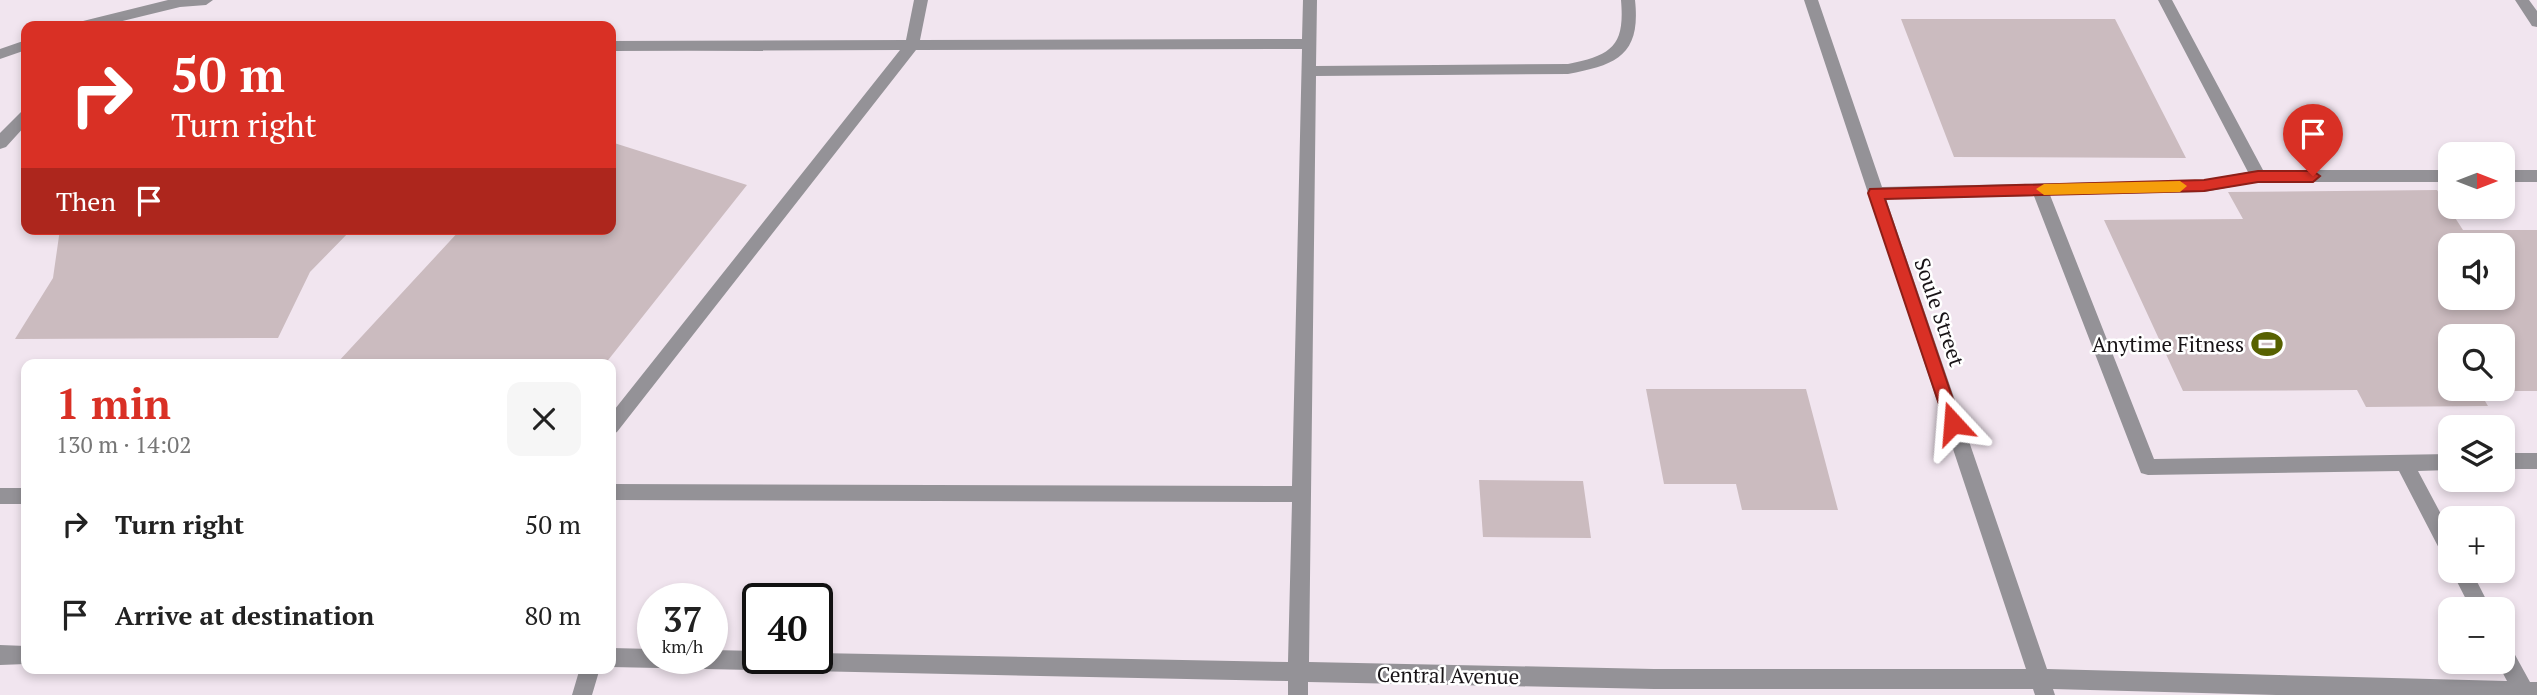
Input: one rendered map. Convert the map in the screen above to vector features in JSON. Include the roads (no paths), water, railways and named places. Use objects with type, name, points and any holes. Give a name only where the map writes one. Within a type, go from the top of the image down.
[{"type":"street","points":[[103,21],[180,2],[206,0]]},
{"type":"street","points":[[616,421],[912,45],[920,0]]},
{"type":"street","points":[[1298,695],[1310,0]]},
{"type":"street","points":[[1309,71],[1569,69],[1598,64],[1622,48],[1632,26],[1628,0]]},
{"type":"street","name":"Soule Street","points":[[1811,0],[2042,687]]},
{"type":"street","points":[[2165,0],[2258,176]]},
{"type":"street","points":[[2522,0],[2537,22]]},
{"type":"street","points":[[616,46],[1309,44]]},
{"type":"street","points":[[0,54],[21,47]]},
{"type":"street","points":[[0,143],[21,121]]},
{"type":"street","points":[[1875,193],[2204,186],[2258,176],[2438,176]]},
{"type":"street","points":[[2515,176],[2537,176]]},
{"type":"street","points":[[2040,190],[2148,467],[2438,462]]},
{"type":"street","points":[[2515,461],[2537,461]]},
{"type":"street","points":[[2404,462],[2438,527]]},
{"type":"street","points":[[616,492],[1301,494]]},
{"type":"street","points":[[0,496],[21,496]]},
{"type":"street","points":[[0,655],[21,655]]},
{"type":"street","name":"Central Avenue","points":[[616,658],[1298,671],[1656,687],[2042,687],[2530,692]]},
{"type":"street","points":[[2515,670],[2530,692]]},
{"type":"street","points":[[582,695],[588,674]]},
{"type":"place","name":"Anytime Fitness","points":[[2267,344]]}]
